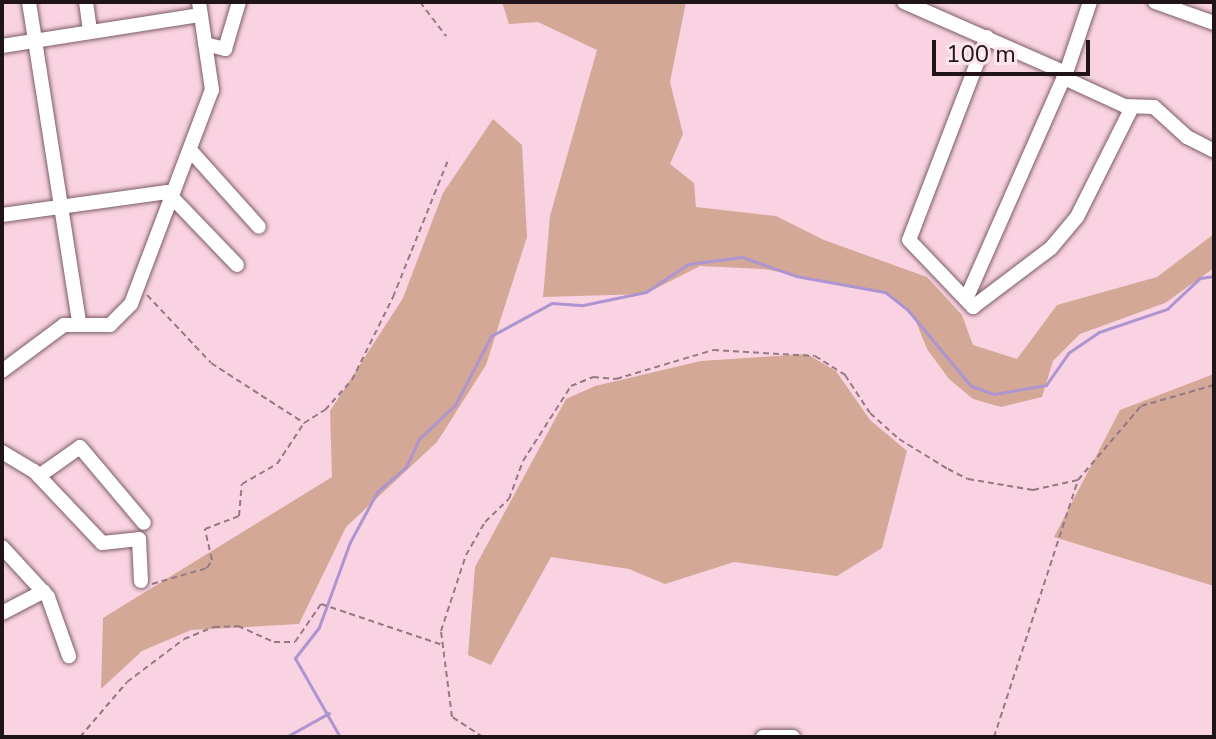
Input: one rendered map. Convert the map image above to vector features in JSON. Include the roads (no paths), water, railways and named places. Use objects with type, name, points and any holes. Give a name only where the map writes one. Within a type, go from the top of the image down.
[{"type":"street","points":[[29,2],[79,322]]},
{"type":"street","points":[[86,2],[90,32]]},
{"type":"street","points":[[205,44],[225,49],[239,2]]},
{"type":"street","points":[[904,2],[987,37],[1132,107],[1164,112],[1187,137],[1214,151]]},
{"type":"street","points":[[967,297],[1065,76],[1090,2]]},
{"type":"street","points":[[1155,2],[1214,23]]},
{"type":"street","points":[[2,46],[90,32],[200,9],[212,90],[138,285],[116,322],[64,325],[2,371]]},
{"type":"street","points":[[987,37],[909,240],[967,297],[973,307],[1051,248],[1089,197],[1132,107]]},
{"type":"street","points":[[190,150],[259,227]]},
{"type":"street","points":[[2,215],[173,195]]},
{"type":"street","points":[[173,195],[237,265]]},
{"type":"street","points":[[39,476],[80,447],[144,523]]},
{"type":"street","points":[[2,452],[39,476],[102,543],[139,539],[141,581]]},
{"type":"street","points":[[2,547],[44,591],[69,656]]},
{"type":"street","points":[[2,613],[44,591]]},
{"type":"street","points":[[763,737],[793,737]]},
{"type":"waterway","points":[[340,737],[295,658],[319,627],[350,542],[377,492],[406,467],[419,439],[455,405],[491,336],[552,303],[583,305],[646,292],[688,264],[742,257],[796,276],[885,292],[907,309],[971,386],[994,394],[1046,385],[1068,353],[1099,332],[1167,309],[1200,278],[1214,276]]},
{"type":"waterway","points":[[286,737],[329,713]]}]
